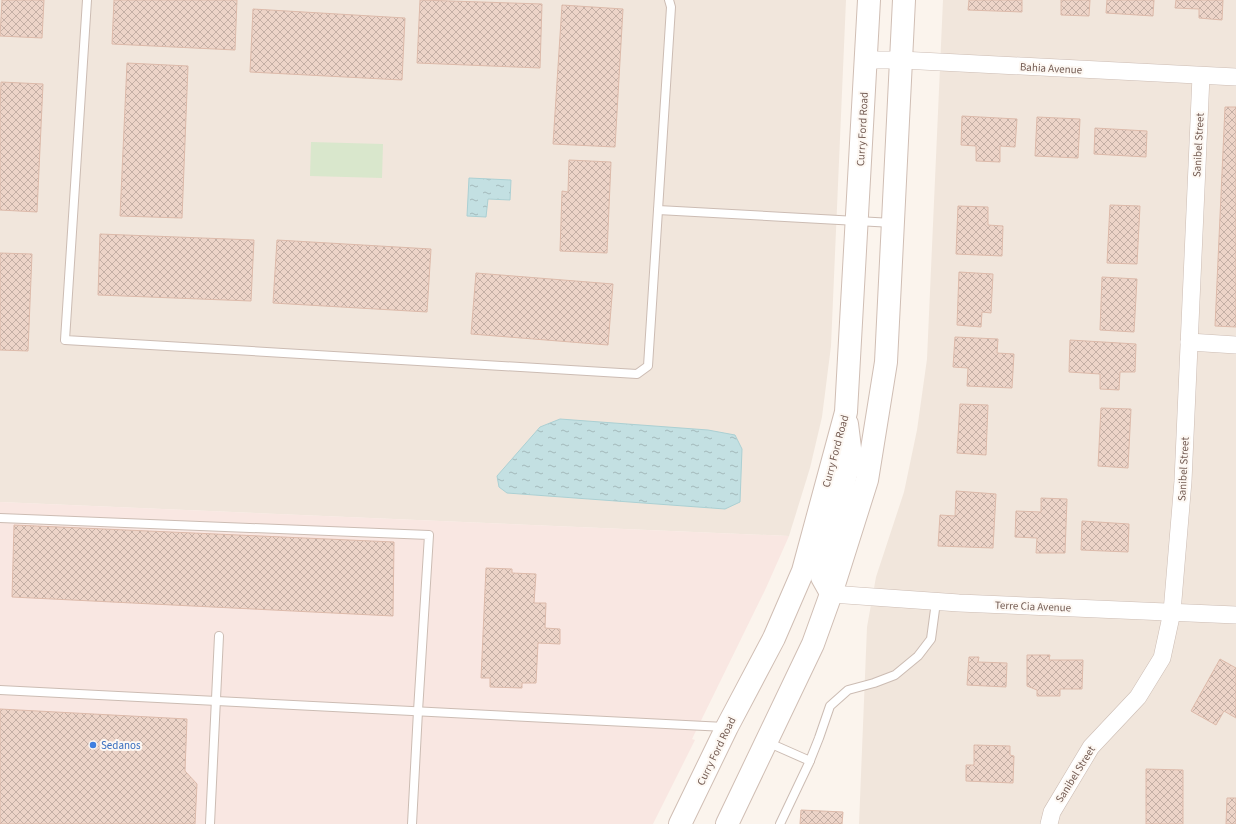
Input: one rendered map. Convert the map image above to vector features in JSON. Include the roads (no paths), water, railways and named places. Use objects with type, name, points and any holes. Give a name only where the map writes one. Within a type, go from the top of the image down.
[{"type":"main road","name":"Curry Ford Road","points":[[680,824],[774,638],[803,571],[846,412],[869,0]]},
{"type":"main road","points":[[727,824],[813,644],[831,594],[866,480],[886,362],[904,0]]},
{"type":"main road","points":[[831,594],[822,577],[826,549],[851,456],[846,412]]},
{"type":"street","name":"Bahia Avenue","points":[[866,60],[901,60],[1236,77]]},
{"type":"street","name":"Sanibel Street","points":[[1049,824],[1052,812],[1091,747],[1138,697],[1162,658],[1172,612],[1183,481],[1201,76]]},
{"type":"street","points":[[1189,342],[1236,345]]},
{"type":"street","name":"Terre Cia Avenue","points":[[831,594],[936,602],[1236,615]]},
{"type":"lane","points":[[87,0],[65,340],[637,374],[648,366],[671,7],[669,0]]},
{"type":"lane","points":[[658,210],[893,223]]},
{"type":"lane","points":[[0,518],[429,535],[412,824]]},
{"type":"lane","points":[[780,824],[810,761],[830,706],[848,690],[874,683],[895,675],[918,656],[931,639],[936,602]]},
{"type":"lane","points":[[210,824],[219,636]]},
{"type":"lane","points":[[0,690],[728,727]]},
{"type":"lane","points":[[766,742],[810,761]]},
{"type":"water","points":[[469,178],[511,180],[510,200],[488,199],[486,217],[467,216]]},
{"type":"water","points":[[560,419],[708,430],[735,435],[742,449],[740,502],[725,509],[507,493],[499,487],[497,476],[540,427]]},
{"type":"place","name":"Sedanos","points":[[93,745]]}]
